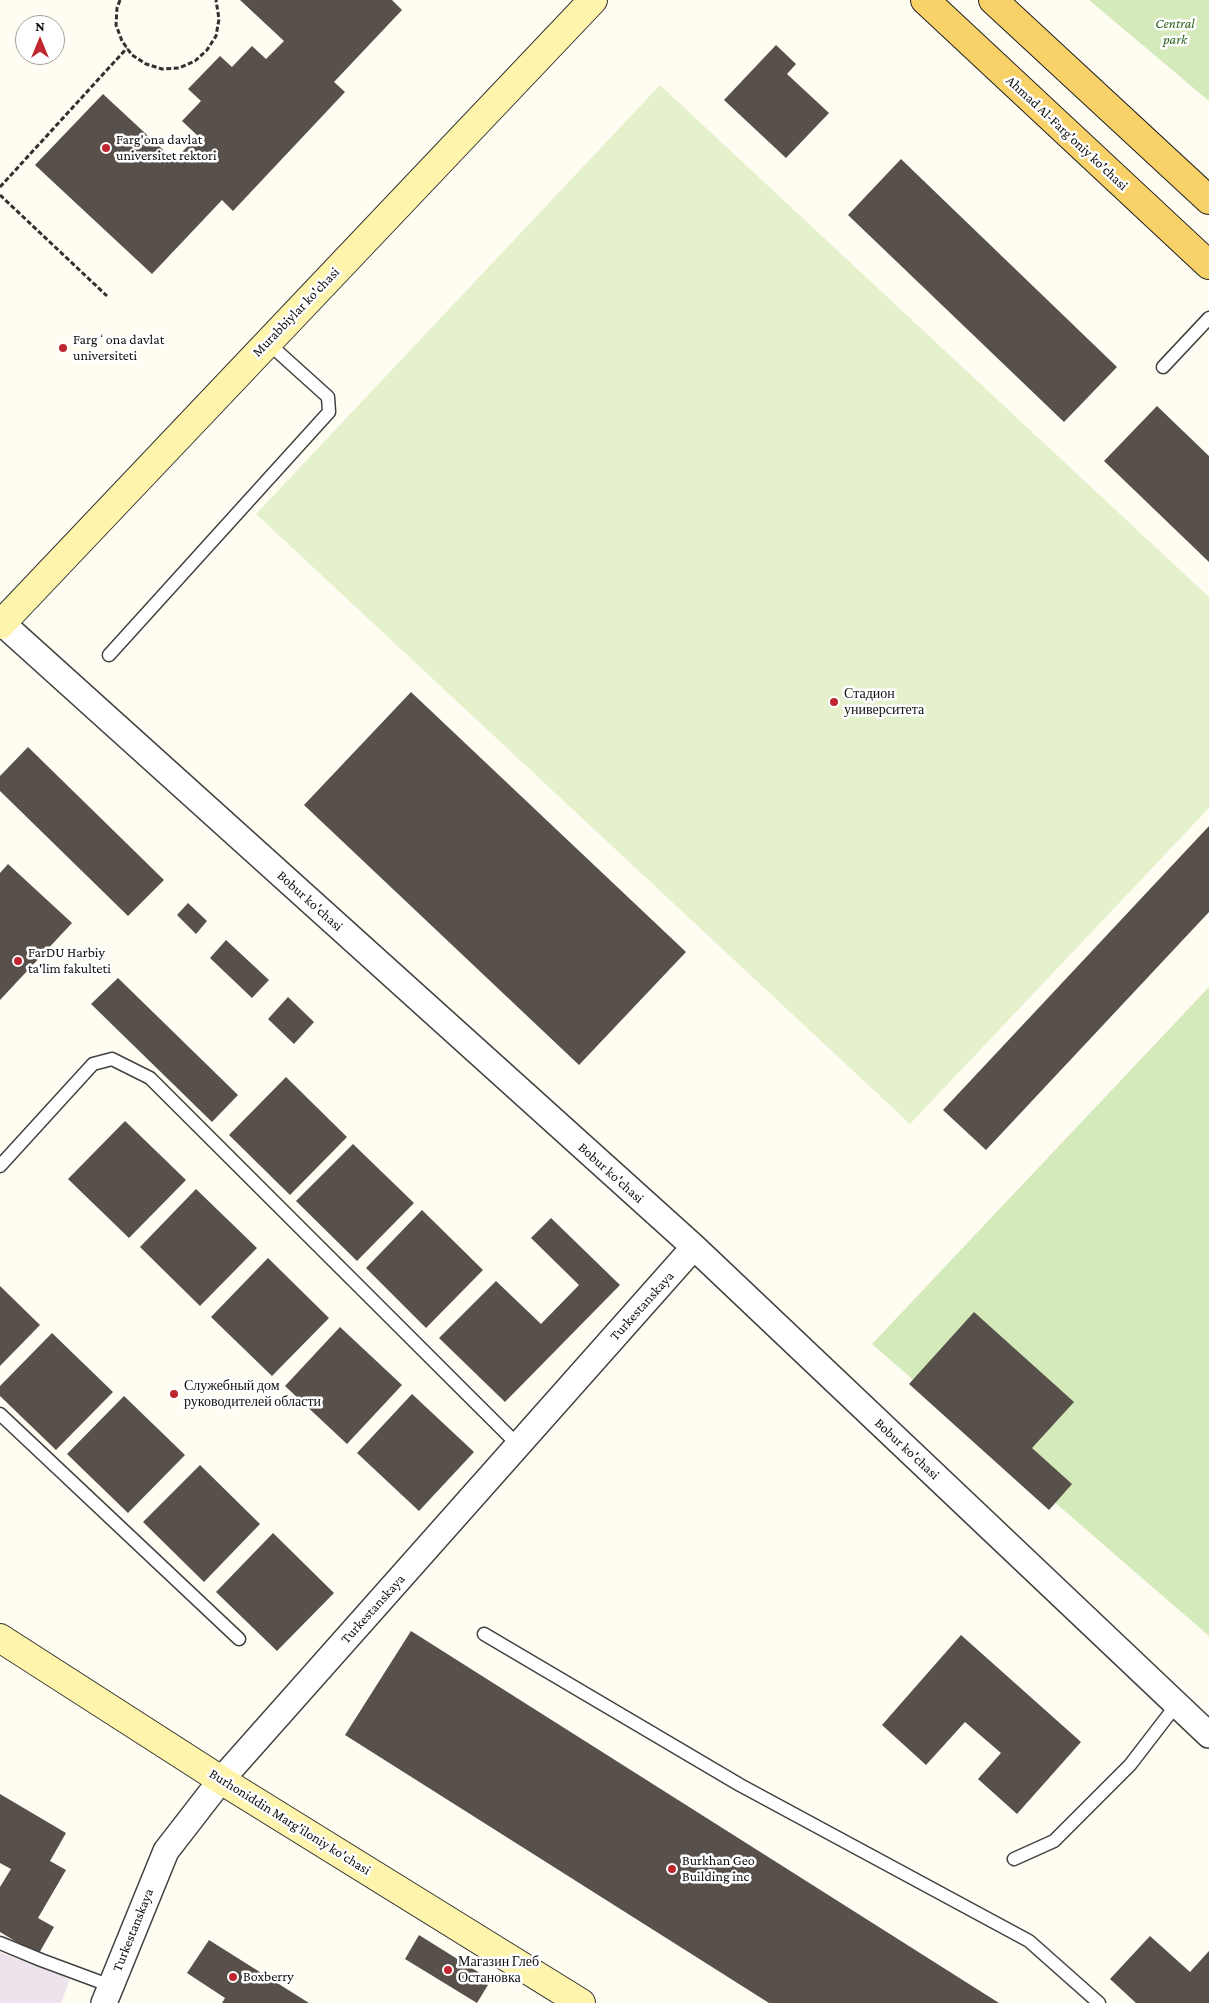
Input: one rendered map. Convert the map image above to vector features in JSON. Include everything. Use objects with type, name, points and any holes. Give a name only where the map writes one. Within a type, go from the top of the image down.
[{"type":"main road","name":"Ahmad Al-Farg'oniy ko'chasi","points":[[925,0],[1209,265]]},
{"type":"main road","points":[[993,0],[1209,200]]},
{"type":"street","name":"Murabbiylar ko'chasi","points":[[1,624],[593,0]]},
{"type":"street","name":"Bobur ko'chasi","points":[[1,624],[694,1247],[1209,1735]]},
{"type":"street","name":"Turkestanskaya","points":[[108,1995],[166,1850],[221,1780],[694,1247]]},
{"type":"street","name":"Burhoniddin Marg'iloniy ko'chasi","points":[[0,1638],[221,1780],[581,2003]]},
{"type":"lane","points":[[1163,367],[1209,318]]},
{"type":"lane","points":[[109,655],[329,412],[328,397],[267,342]]},
{"type":"lane","points":[[0,1166],[93,1064],[112,1059],[150,1078],[518,1446]]},
{"type":"lane","points":[[0,1414],[239,1639]]},
{"type":"lane","points":[[484,1634],[740,1785],[1029,1941],[1099,2003]]},
{"type":"lane","points":[[1014,1859],[1054,1841],[1130,1765],[1177,1704]]},
{"type":"lane","points":[[0,1943],[41,1960],[108,1995]]},
{"type":"path","points":[[120,0],[117,8],[116,25],[122,41],[132,55],[146,64],[162,69],[179,68],[195,61],[208,50],[216,36],[219,19],[216,0]]},
{"type":"path","points":[[0,187],[127,48]]},
{"type":"path","points":[[0,195],[107,296]]},
{"type":"shaded area","points":[[0,1952],[70,1979],[61,2003],[0,2003]]},
{"type":"green space","name":"Central park","points":[[1089,0],[1209,0],[1209,101]]},
{"type":"green space","name":"Стадион университета","points":[[660,85],[1209,597],[1209,808],[910,1124],[256,514]]},
{"type":"green space","points":[[1209,987],[1209,1636],[872,1344]]},
{"type":"building","name":"Farg'ona davlat universitet rektori","points":[[240,0],[392,0],[402,10],[334,82],[345,92],[233,211],[222,200],[152,274],[35,165],[103,94],[174,160],[198,136],[182,121],[201,101],[188,89],[220,56],[232,67],[252,46],[266,59],[284,41]]},
{"type":"building","points":[[776,45],[796,64],[787,74],[829,113],[786,158],[724,100]]},
{"type":"building","points":[[901,159],[1117,367],[1064,422],[848,215]]},
{"type":"building","points":[[1157,406],[1209,456],[1209,562],[1104,461]]},
{"type":"building","points":[[411,692],[686,952],[579,1065],[304,805]]},
{"type":"building","points":[[28,747],[164,880],[128,916],[0,791],[0,776]]},
{"type":"building","points":[[1209,826],[1209,912],[986,1150],[943,1110]]},
{"type":"building","name":"FarDU Harbiy ta'lim fakulteti","points":[[8,864],[72,923],[0,1000],[0,873]]},
{"type":"building","points":[[188,903],[207,921],[196,934],[177,915]]},
{"type":"building","points":[[226,940],[269,980],[252,998],[210,958]]},
{"type":"building","points":[[118,978],[238,1095],[212,1122],[91,1004]]},
{"type":"building","points":[[288,997],[314,1022],[294,1044],[268,1019]]},
{"type":"building","points":[[286,1077],[347,1137],[290,1195],[229,1135]]},
{"type":"building","points":[[125,1121],[186,1180],[129,1238],[68,1179]]},
{"type":"building","points":[[353,1144],[414,1203],[357,1261],[296,1201]]},
{"type":"building","points":[[196,1189],[257,1248],[200,1306],[140,1247]]},
{"type":"building","points":[[422,1210],[483,1270],[426,1328],[366,1268]]},
{"type":"building","points":[[551,1218],[620,1285],[505,1402],[439,1338],[496,1281],[541,1324],[579,1285],[531,1238]]},
{"type":"building","points":[[268,1258],[329,1318],[272,1376],[211,1317]]},
{"type":"building","points":[[0,1286],[40,1325],[0,1366]]},
{"type":"building","points":[[974,1312],[1074,1402],[1032,1448],[1072,1484],[1049,1510],[909,1384]]},
{"type":"building","points":[[340,1327],[402,1385],[347,1444],[285,1386]]},
{"type":"building","points":[[52,1333],[113,1392],[56,1450],[0,1396],[0,1386]]},
{"type":"building","points":[[412,1394],[474,1452],[419,1511],[357,1453]]},
{"type":"building","points":[[124,1396],[185,1455],[128,1513],[67,1454]]},
{"type":"building","points":[[200,1465],[260,1524],[204,1582],[143,1522]]},
{"type":"building","points":[[273,1533],[334,1593],[277,1651],[216,1592]]},
{"type":"building","name":"Burkhan Geo Building inc","points":[[411,1631],[999,2003],[769,2003],[345,1735]]},
{"type":"building","points":[[961,1635],[1081,1742],[1017,1814],[978,1779],[1001,1753],[965,1722],[926,1765],[882,1725]]},
{"type":"building","points":[[0,1794],[66,1833],[50,1861],[66,1870],[38,1918],[54,1927],[38,1955],[0,1932],[0,1887],[11,1869],[0,1863]]},
{"type":"building","name":"Магазин Глеб Остановка","points":[[419,1935],[491,1980],[477,2003],[405,1959]]},
{"type":"building","points":[[1150,1936],[1190,1972],[1209,1951],[1209,2003],[1136,2003],[1110,1979]]},
{"type":"building","points":[[209,1940],[309,2003],[222,2003],[225,1998],[187,1973]]},
{"type":"place","name":"Farg'ona davlat universitet rektori","points":[[106,148]]},
{"type":"place","name":"Fargʻona davlat universiteti","points":[[63,348]]},
{"type":"place","name":"Стадион университета","points":[[834,702]]},
{"type":"place","name":"FarDU Harbiy ta'lim fakulteti","points":[[18,961]]},
{"type":"place","name":"Служебный дом руководителей области","points":[[174,1394]]},
{"type":"place","name":"Burkhan Geo Building inc","points":[[672,1869]]},
{"type":"place","name":"Магазин Глеб Остановка","points":[[448,1970]]},
{"type":"place","name":"Boxberry","points":[[233,1977]]}]
